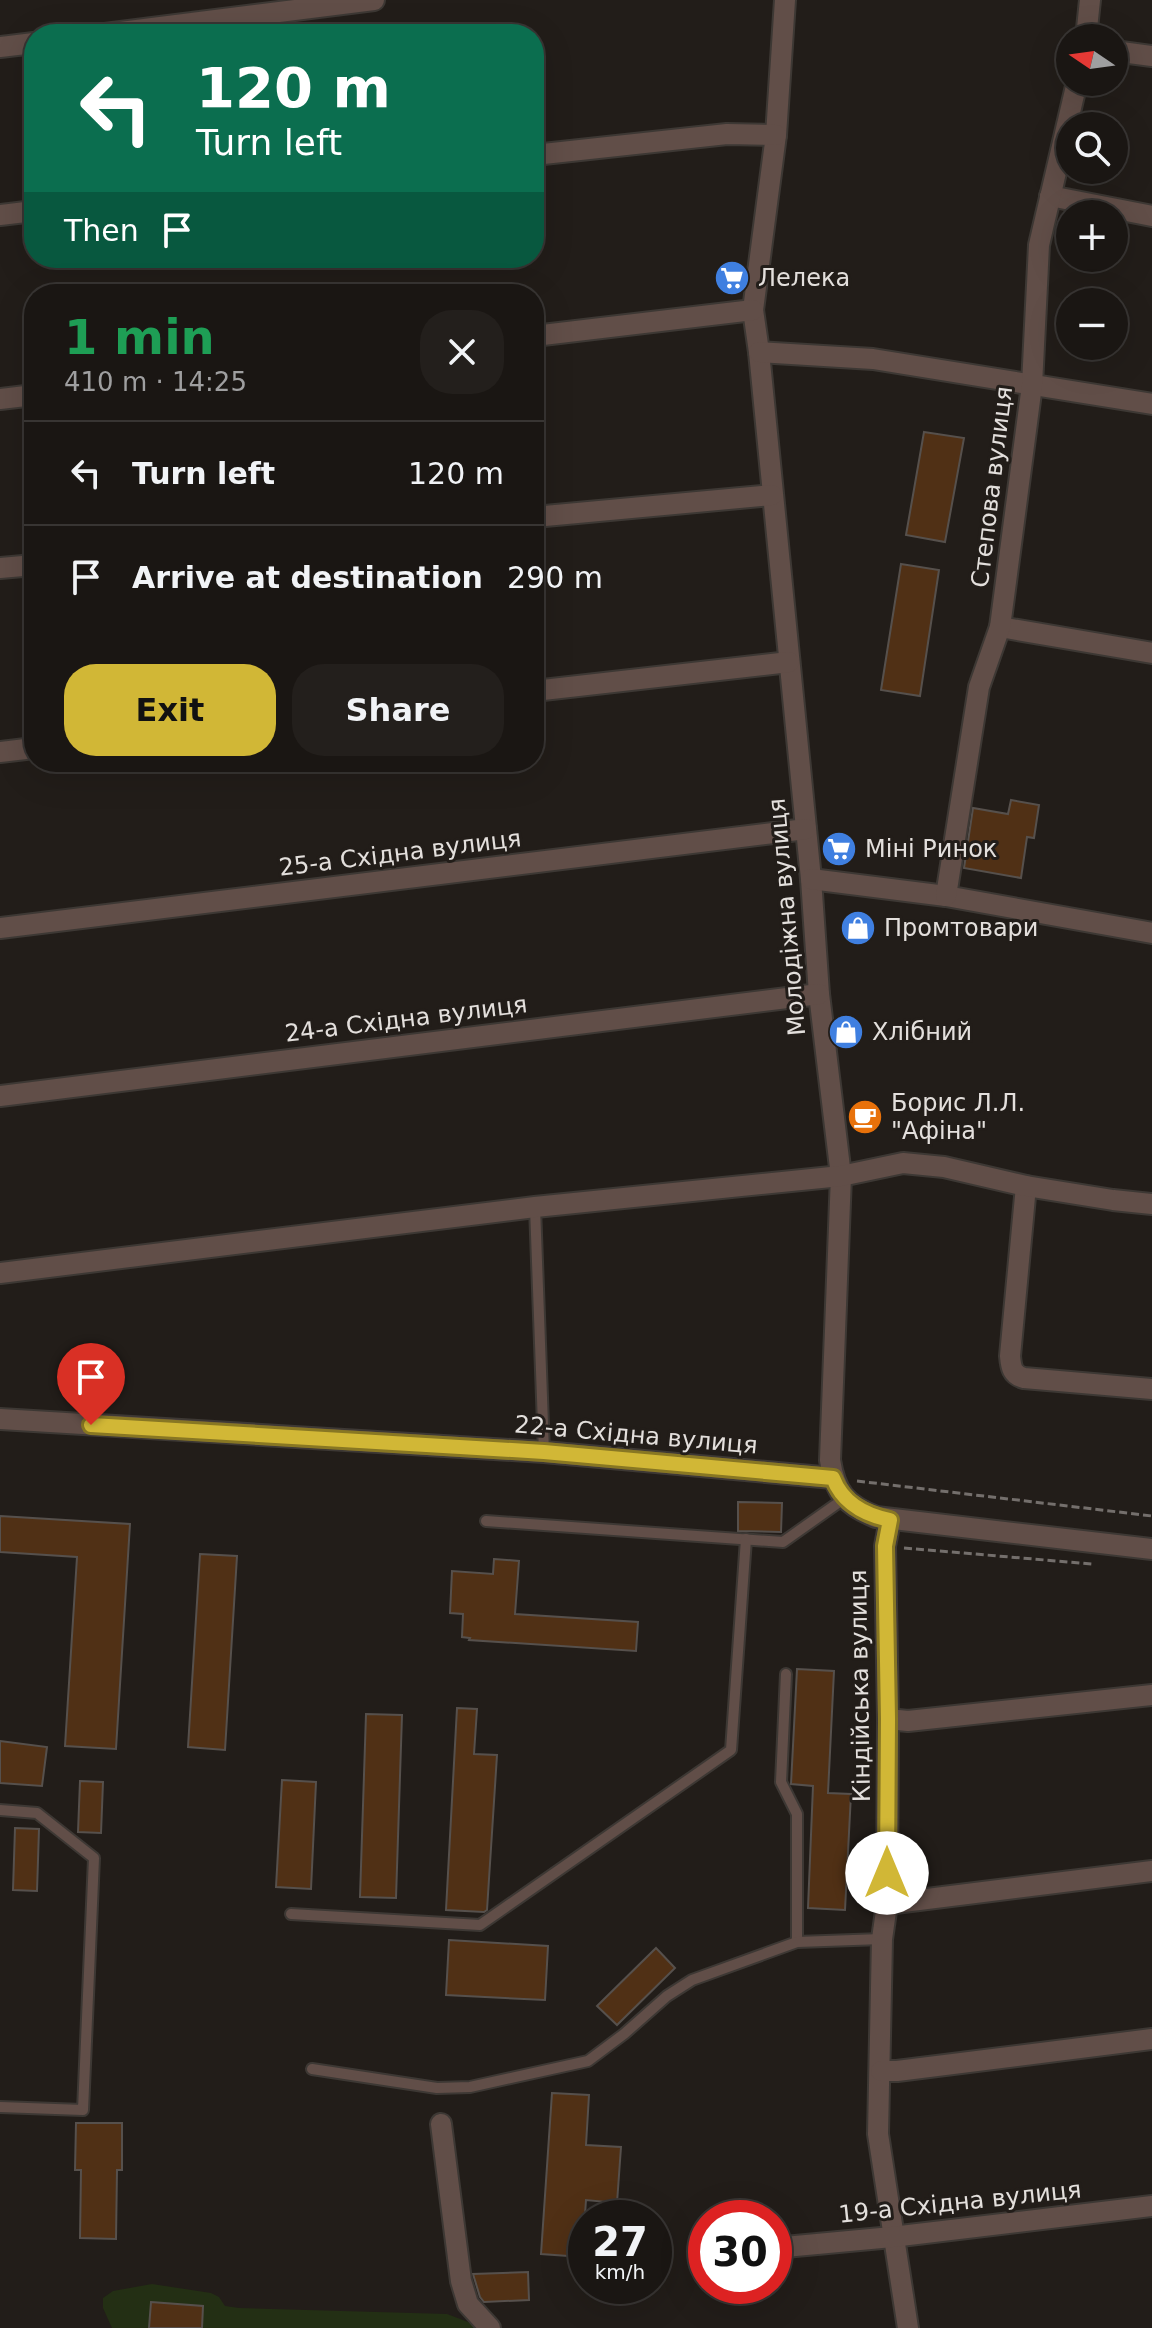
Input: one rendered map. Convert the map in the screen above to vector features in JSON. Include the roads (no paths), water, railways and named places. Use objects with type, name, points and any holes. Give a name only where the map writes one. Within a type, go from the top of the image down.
[{"type":"street","points":[[184,24],[374,0]]},
{"type":"street","name":"Молодіжна вулиця","points":[[785,0],[776,135],[753,310],[811,879],[819,994],[841,1176],[830,1460],[833,1478]]},
{"type":"street","points":[[1087,24],[1090,0]]},
{"type":"street","points":[[0,47],[24,44]]},
{"type":"street","points":[[1128,53],[1152,56]]},
{"type":"street","name":"Степова вулиця","points":[[946,896],[979,687],[1000,627],[1032,385],[1039,245],[1074,96]]},
{"type":"street","points":[[544,154],[727,134],[776,135]]},
{"type":"street","points":[[1050,196],[1152,216]]},
{"type":"street","points":[[0,215],[24,212]]},
{"type":"street","points":[[544,335],[753,310]]},
{"type":"street","points":[[759,352],[873,359],[1152,404]]},
{"type":"street","points":[[0,399],[24,396]]},
{"type":"street","points":[[544,516],[772,495]]},
{"type":"street","points":[[0,568],[24,566]]},
{"type":"street","points":[[1000,627],[1152,653]]},
{"type":"street","points":[[544,690],[789,662]]},
{"type":"street","points":[[0,752],[24,749]]},
{"type":"street","name":"25-а Східна вулиця","points":[[0,928],[806,829]]},
{"type":"street","points":[[811,879],[946,896],[1152,933]]},
{"type":"street","name":"24-а Східна вулиця","points":[[0,1096],[819,994]]},
{"type":"street","points":[[0,1273],[535,1207],[841,1176],[903,1163],[944,1167],[1026,1186],[1152,1204]]},
{"type":"street","points":[[1026,1186],[1010,1356],[1012,1371],[1024,1378],[1152,1389]]},
{"type":"street","name":"22-а Східна вулиця","points":[[0,1419],[544,1452],[833,1478]]},
{"type":"street","points":[[833,1478],[845,1498],[864,1512],[890,1520],[1152,1549]]},
{"type":"street","name":"Кіндійська вулиця","points":[[890,1520],[885,1546],[887,1904],[882,1939],[878,2134],[908,2328]]},
{"type":"street","points":[[888,1719],[908,1721],[1152,1695]]},
{"type":"street","points":[[887,1904],[1152,1871]]},
{"type":"street","points":[[881,2071],[1152,2039]]},
{"type":"street","points":[[441,2124],[461,2281],[468,2304],[490,2328]]},
{"type":"street","name":"19-а Східна вулиця","points":[[792,2246],[1152,2206]]},
{"type":"lane","points":[[535,1207],[544,1452]]},
{"type":"lane","points":[[486,1521],[783,1542],[845,1498]]},
{"type":"lane","points":[[291,1914],[480,1925],[731,1750],[746,1539]]},
{"type":"lane","points":[[786,1674],[781,1782],[797,1814],[797,1942]]},
{"type":"lane","points":[[0,1810],[37,1813],[94,1858],[83,2110],[0,2107]]},
{"type":"lane","points":[[312,2069],[437,2088],[470,2087],[588,2061],[667,1996],[692,1980],[797,1942],[882,1939]]},
{"type":"place","name":"Лелека","points":[[732,278]]},
{"type":"place","name":"Міні Ринок","points":[[839,849]]},
{"type":"place","name":"Промтовари","points":[[858,928]]},
{"type":"place","name":"Хлібний","points":[[846,1032]]},
{"type":"place","name":"Борис Л.Л. \"Афіна\"","points":[[865,1117]]}]
